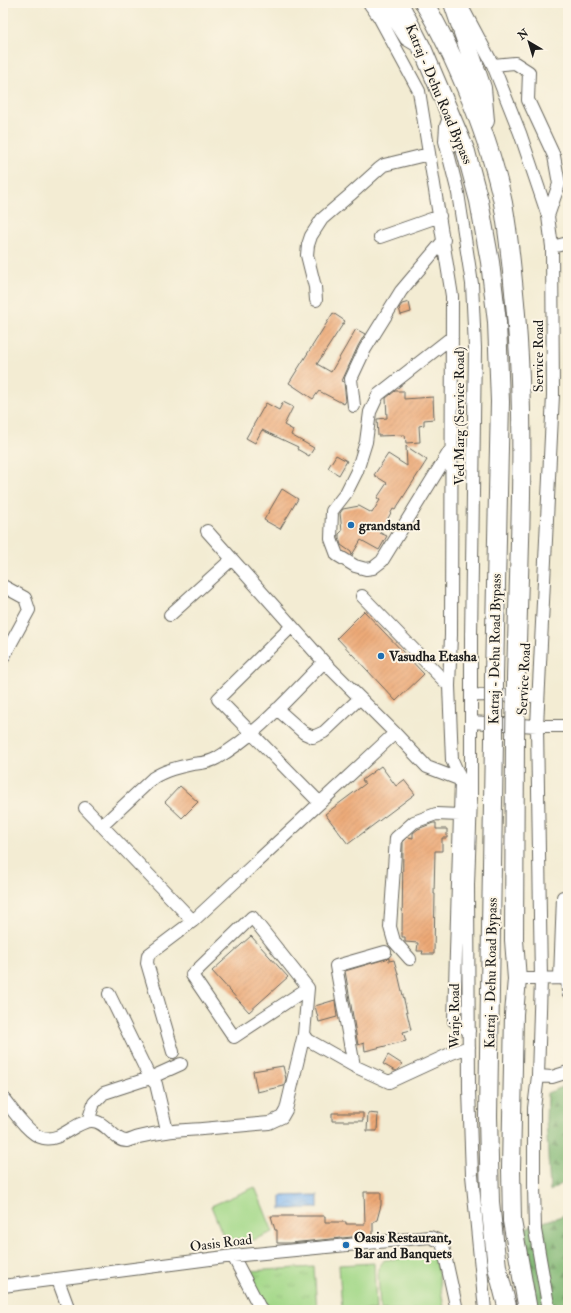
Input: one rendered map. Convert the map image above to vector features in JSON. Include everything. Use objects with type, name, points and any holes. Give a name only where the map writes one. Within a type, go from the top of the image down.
[{"type":"highway","name":"Katraj - Dehu Road Bypass","points":[[399,3],[422,48],[466,152],[479,201],[490,262],[497,322],[500,402],[494,676],[488,1116],[490,1202],[497,1267],[508,1310]]},
{"type":"highway","name":"Katraj - Dehu Road Bypass","points":[[424,3],[440,29],[454,58],[485,137],[503,202],[512,260],[518,332],[522,416],[515,738],[514,940],[517,979],[514,1021],[512,1221],[528,1310]]},
{"type":"highway","points":[[453,3],[482,88],[485,137]]},
{"type":"street","points":[[370,3],[419,91],[452,296],[450,686],[452,760],[466,783],[460,815],[454,1021],[469,1031]]},
{"type":"street","points":[[382,3],[406,40],[422,48]]},
{"type":"street","name":"Service Road","points":[[460,3],[493,65],[520,133],[548,216],[552,247],[553,395],[537,726]]},
{"type":"street","points":[[493,65],[515,63],[529,72],[528,100],[554,156],[559,184],[548,216]]},
{"type":"street","name":"Ved Marg (Service Road)","points":[[450,114],[446,126],[445,141],[458,193],[472,284],[475,348],[471,722]]},
{"type":"street","points":[[316,300],[314,281],[307,255],[311,236],[322,219],[384,165],[429,154]]},
{"type":"street","points":[[380,237],[440,216]]},
{"type":"street","points":[[354,406],[351,379],[365,349],[401,291],[444,240]]},
{"type":"street","points":[[552,247],[568,243]]},
{"type":"street","points":[[451,448],[382,561],[373,568],[366,569],[355,566],[337,555],[331,539],[332,511],[346,493],[358,471],[366,442],[370,412],[378,395],[452,336]]},
{"type":"street","points":[[207,531],[324,662],[427,767],[466,783]]},
{"type":"street","points":[[170,614],[232,559]]},
{"type":"street","points":[[3,586],[26,598],[29,610],[3,658]]},
{"type":"street","points":[[362,596],[450,686]]},
{"type":"street","points":[[292,626],[218,699],[320,803]]},
{"type":"street","points":[[102,826],[156,775],[171,769],[216,759],[250,733],[277,709],[324,662]]},
{"type":"street","points":[[471,695],[538,696]]},
{"type":"street","points":[[277,709],[304,733],[313,737],[324,732],[360,698]]},
{"type":"street","points":[[471,722],[537,726],[568,726]]},
{"type":"street","name":"Warje Road","points":[[471,722],[466,783],[469,1090],[472,1175],[485,1310]]},
{"type":"street","points":[[537,726],[541,979],[538,1076],[534,1108],[534,1186],[535,1230],[549,1310]]},
{"type":"street","points":[[174,1052],[147,963],[148,955],[193,921],[395,733]]},
{"type":"street","points":[[85,808],[193,921]]},
{"type":"street","points":[[410,959],[394,941],[390,927],[396,838],[414,822],[436,814],[460,815]]},
{"type":"street","points":[[560,978],[563,897]]},
{"type":"street","points":[[3,1098],[28,1128],[36,1135],[44,1138],[52,1138],[62,1135],[80,1124],[96,1120],[115,1135],[128,1141],[167,1131],[269,1123],[282,1117],[286,1110],[304,1034],[308,988],[252,917],[192,976],[234,1037],[308,988]]},
{"type":"street","points":[[354,1066],[336,966],[385,952]]},
{"type":"street","points":[[517,979],[566,978],[568,992]]},
{"type":"street","points":[[109,994],[150,1078],[156,1084],[167,1131]]},
{"type":"street","points":[[304,1034],[308,1040],[354,1066],[389,1082],[452,1053],[469,1047]]},
{"type":"street","points":[[88,1121],[94,1103],[104,1093],[150,1078],[181,1064]]},
{"type":"street","points":[[538,1076],[552,1078],[568,1072]]},
{"type":"street","name":"Oasis Road","points":[[3,1286],[233,1256],[430,1237],[442,1242],[457,1310]]},
{"type":"street","points":[[233,1256],[261,1310]]},
{"type":"street","points":[[58,1280],[69,1310]]},
{"type":"green space","points":[[568,1085],[568,1180],[550,1191],[546,1120],[547,1093]]},
{"type":"green space","points":[[255,1187],[273,1232],[229,1250],[211,1206]]},
{"type":"green space","points":[[568,1214],[568,1310],[536,1310],[531,1298],[525,1228]]},
{"type":"green space","points":[[429,1256],[436,1259],[444,1308],[440,1310],[380,1310],[378,1269],[384,1260]]},
{"type":"green space","points":[[374,1263],[376,1310],[342,1310],[339,1265]]},
{"type":"green space","points":[[314,1267],[317,1310],[264,1310],[249,1271]]},
{"type":"water","points":[[318,1195],[318,1208],[281,1209],[281,1196]]},
{"type":"building","points":[[409,302],[411,312],[401,315],[399,308],[402,304]]},
{"type":"building","points":[[333,313],[345,321],[317,364],[331,372],[356,329],[365,334],[342,381],[344,382],[346,401],[344,404],[319,391],[313,399],[289,383]]},
{"type":"building","points":[[395,391],[404,391],[404,399],[433,397],[434,419],[424,420],[424,425],[419,426],[420,442],[406,443],[405,435],[378,436],[377,419],[387,418],[386,398]]},
{"type":"building","points":[[283,402],[293,407],[284,425],[293,430],[291,435],[314,448],[309,456],[297,449],[298,447],[262,430],[255,443],[246,438],[266,403],[279,410]]},
{"type":"building","points":[[406,446],[427,460],[395,510],[393,509],[380,533],[387,536],[379,550],[361,540],[352,555],[351,552],[341,545],[339,538],[339,534],[342,531],[340,513],[343,509],[359,506],[372,513],[380,500],[377,498],[387,483],[374,475],[388,454],[407,466]]},
{"type":"building","points":[[336,455],[347,461],[339,475],[328,468]]},
{"type":"building","points":[[282,489],[298,499],[280,529],[264,520]]},
{"type":"building","name":"Vasudha Etasha","points":[[364,611],[424,674],[396,701],[337,638]]},
{"type":"building","points":[[381,766],[396,786],[404,780],[415,794],[348,844],[325,814],[365,784],[362,780]]},
{"type":"building","points":[[180,786],[198,802],[182,818],[165,802]]},
{"type":"building","points":[[436,823],[436,829],[447,829],[447,838],[442,838],[442,851],[435,851],[434,954],[422,954],[423,951],[417,951],[418,943],[405,942],[405,937],[402,937],[403,842],[408,837],[413,838],[413,833],[418,829]]},
{"type":"building","points":[[251,936],[288,977],[249,1012],[212,971]]},
{"type":"building","points":[[389,958],[389,961],[394,960],[411,1030],[403,1032],[406,1041],[365,1051],[364,1043],[358,1045],[345,971]]},
{"type":"building","points":[[335,1000],[337,1017],[319,1022],[315,1006]]},
{"type":"building","points":[[388,1055],[402,1064],[399,1069],[395,1071],[383,1064]]},
{"type":"building","points":[[283,1066],[286,1079],[284,1086],[257,1092],[253,1071]]},
{"type":"building","points":[[332,1113],[363,1113],[363,1121],[332,1121]]},
{"type":"building","points":[[368,1113],[378,1114],[377,1131],[367,1131]]},
{"type":"building","points":[[364,1192],[381,1192],[381,1205],[377,1220],[373,1222],[373,1235],[277,1243],[277,1230],[275,1230],[271,1216],[325,1216],[325,1222],[365,1224]]},
{"type":"place","name":"grandstand","points":[[351,525]]},
{"type":"place","name":"Vasudha Etasha","points":[[381,656]]},
{"type":"place","name":"Oasis Restaurant, Bar and Banquets","points":[[346,1245]]}]
